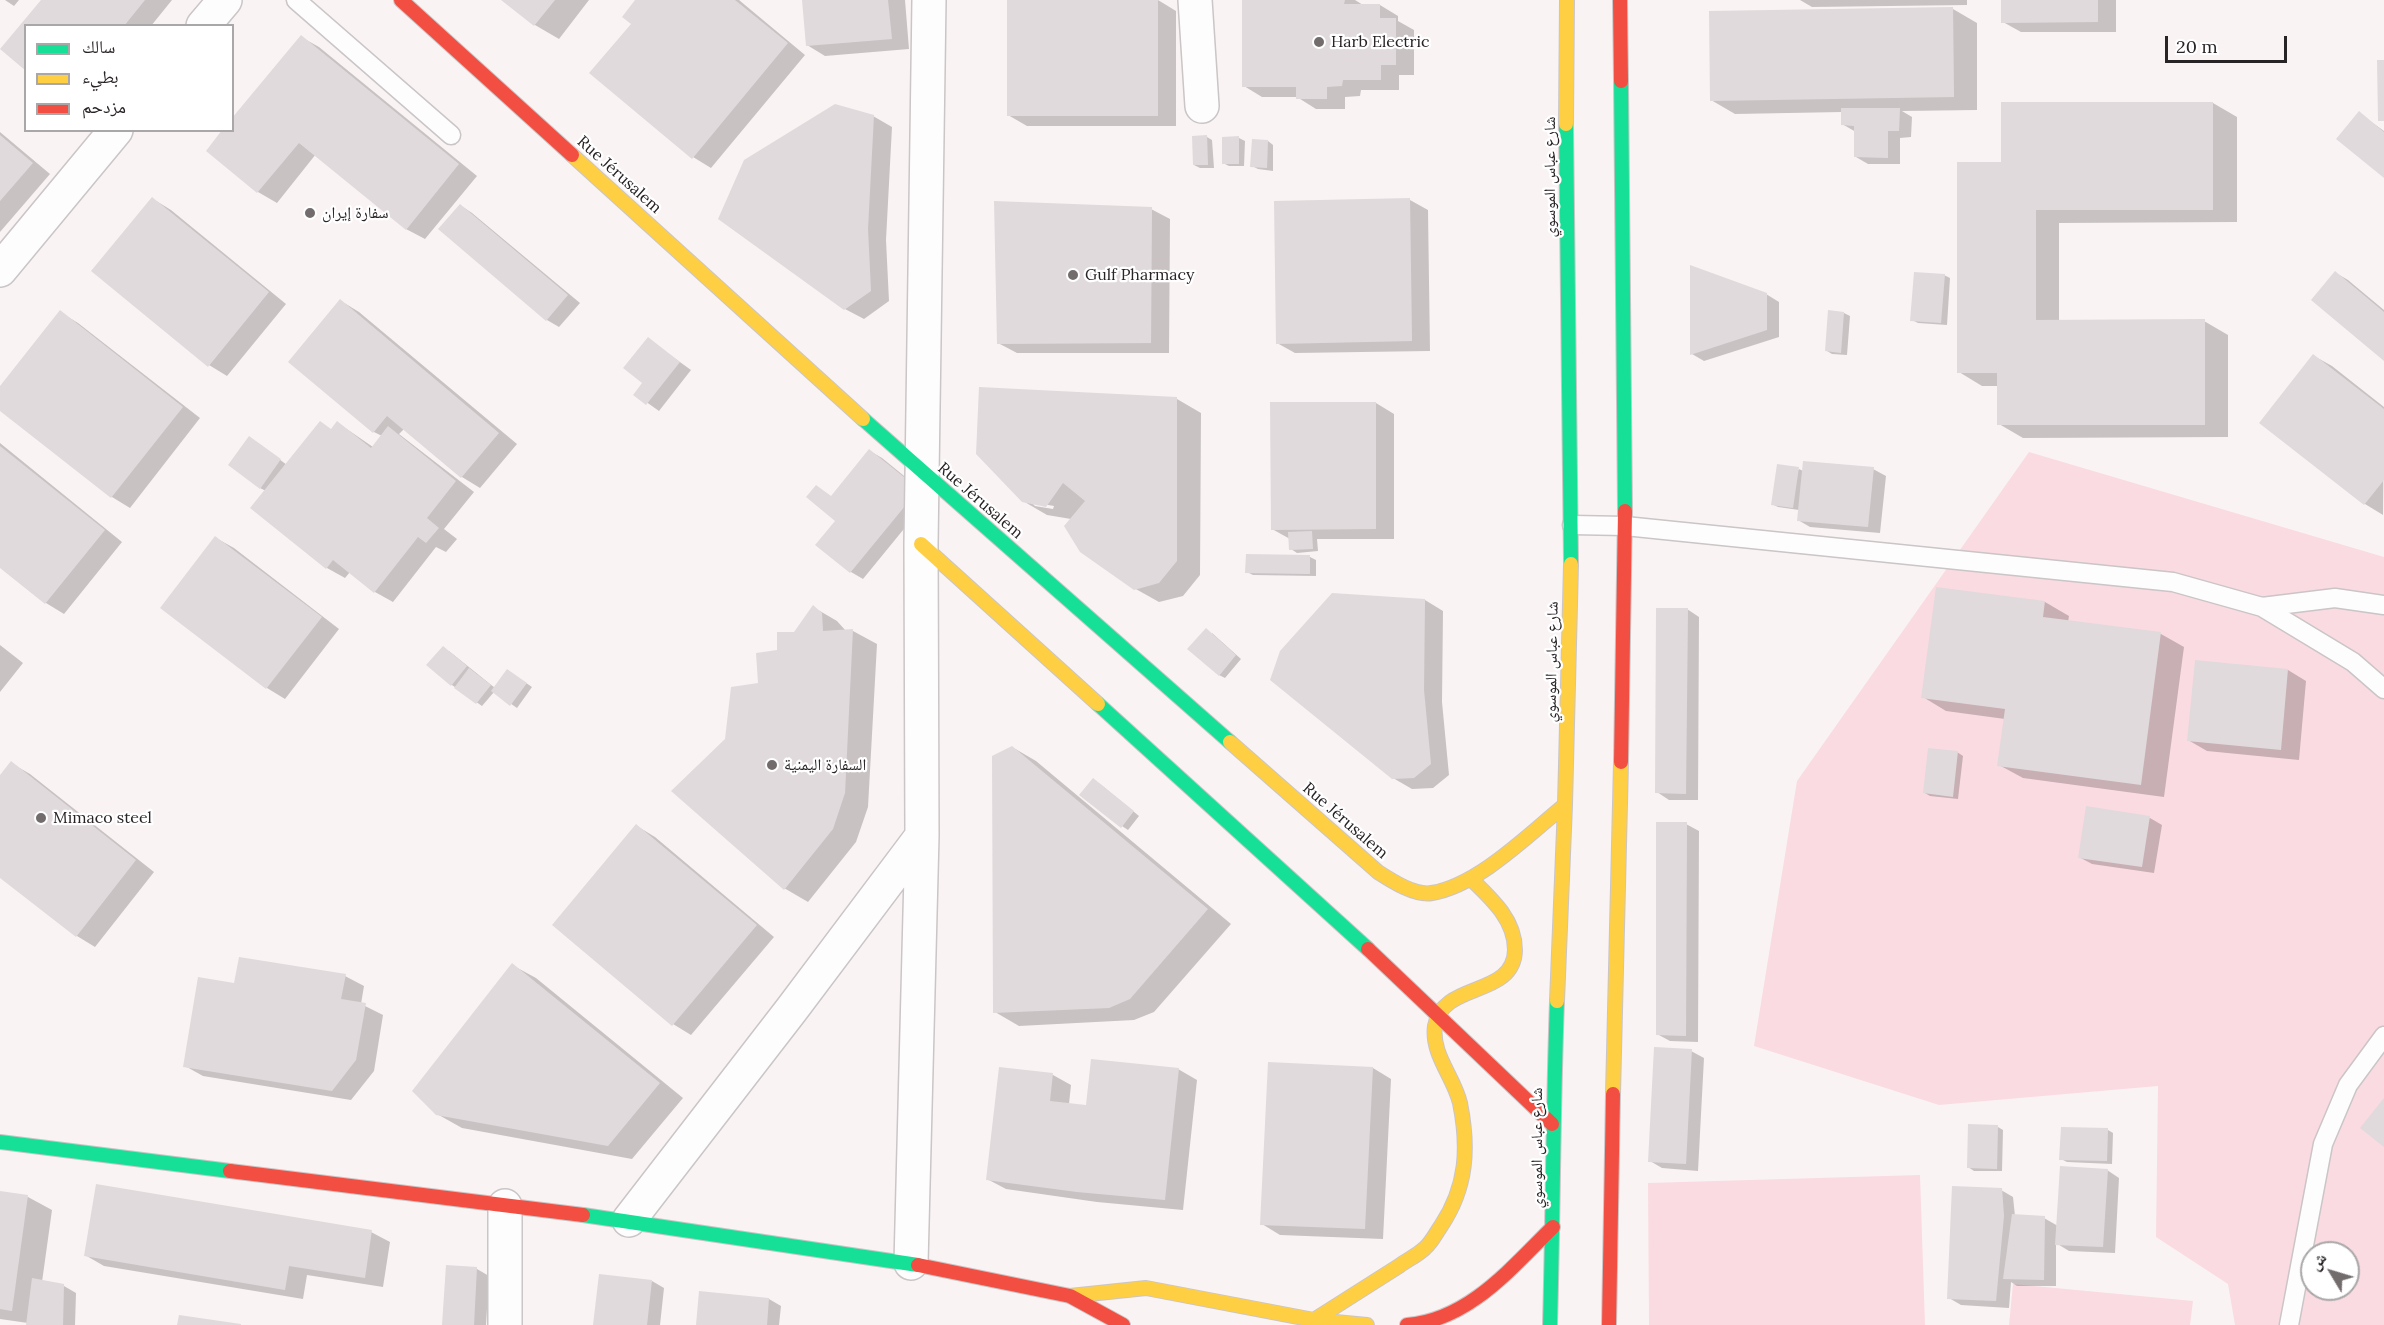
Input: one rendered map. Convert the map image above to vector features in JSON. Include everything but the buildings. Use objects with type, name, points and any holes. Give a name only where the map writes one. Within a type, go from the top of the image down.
[{"type":"street","points":[[205,24],[225,0]]},
{"type":"street","name":"Rue Jérusalem","points":[[401,0],[922,473],[1378,872],[1404,888],[1431,894],[1472,879],[1565,805]]},
{"type":"street","points":[[910,1263],[922,836],[921,544],[929,0]]},
{"type":"street","points":[[1195,0],[1202,106]]},
{"type":"street","name":"شارع عباس الموسوي","points":[[1550,1325],[1552,1124],[1565,805],[1572,525],[1566,165],[1567,0]]},
{"type":"street","points":[[1609,1325],[1612,1075],[1625,526],[1620,0]]},
{"type":"street","points":[[0,270],[114,132]]},
{"type":"street","points":[[921,544],[1437,1013],[1552,1124]]},
{"type":"street","points":[[629,1220],[922,836]]},
{"type":"street","points":[[1314,1320],[1425,1248],[1454,1210],[1464,1181],[1466,1148],[1457,1094],[1438,1056],[1434,1037],[1437,1013],[1449,1002],[1466,992],[1495,983],[1510,971],[1515,960],[1516,946],[1514,930],[1496,904],[1472,879]]},
{"type":"street","points":[[0,1142],[629,1220],[910,1263],[1070,1296],[1124,1325]]},
{"type":"street","points":[[505,1206],[505,1325]]},
{"type":"street","points":[[1407,1325],[1430,1323],[1464,1306],[1497,1281],[1552,1227]]},
{"type":"street","points":[[1070,1296],[1146,1288],[1314,1320],[1367,1325]]},
{"type":"lane","points":[[296,0],[451,135]]},
{"type":"lane","points":[[1572,525],[1625,526],[2174,582],[2262,607],[2353,662],[2384,689]]},
{"type":"lane","points":[[2262,607],[2335,598],[2384,605]]},
{"type":"lane","points":[[2289,1325],[2323,1144],[2348,1085],[2384,1036]]},
{"type":"shaded area","points":[[2029,452],[2384,557],[2384,1325],[2235,1325],[2228,1284],[2156,1237],[2158,1086],[1939,1105],[1754,1046],[1797,781]]},
{"type":"shaded area","points":[[1920,1175],[1925,1325],[1649,1325],[1648,1183]]},
{"type":"shaded area","points":[[2013,1284],[2193,1301],[2190,1325],[2009,1325]]},
{"type":"traffic: fast","points":[[1621,81],[1625,511]]},
{"type":"traffic: fast","points":[[1566,124],[1571,564]]},
{"type":"traffic: fast","points":[[863,419],[1230,742]]},
{"type":"traffic: fast","points":[[1098,704],[1368,949]]},
{"type":"traffic: fast","points":[[1550,1325],[1557,1001]]},
{"type":"traffic: fast","points":[[0,1142],[230,1171]]},
{"type":"traffic: fast","points":[[583,1215],[918,1265]]},
{"type":"traffic: slow","points":[[1566,124],[1567,0]]},
{"type":"traffic: slow","points":[[572,155],[863,419]]},
{"type":"traffic: slow","points":[[921,544],[1098,704]]},
{"type":"traffic: slow","points":[[1557,1001],[1571,564]]},
{"type":"traffic: slow","points":[[1230,742],[1378,872],[1418,892],[1432,893],[1468,880],[1503,857],[1565,805]]},
{"type":"traffic: slow","points":[[1613,1094],[1621,762]]},
{"type":"traffic: slow","points":[[1314,1320],[1422,1251],[1441,1226],[1456,1197],[1464,1167],[1463,1120],[1457,1093],[1436,1046],[1435,1026],[1440,1012],[1450,1002],[1503,976],[1512,965],[1515,950],[1514,939],[1507,920],[1494,902],[1471,879]]},
{"type":"traffic: slow","points":[[1070,1296],[1146,1288],[1314,1320],[1367,1325]]},
{"type":"traffic: jam","points":[[401,0],[572,155]]},
{"type":"traffic: jam","points":[[1620,0],[1621,81]]},
{"type":"traffic: jam","points":[[1621,762],[1625,511]]},
{"type":"traffic: jam","points":[[1368,949],[1552,1124]]},
{"type":"traffic: jam","points":[[1609,1325],[1613,1094]]},
{"type":"traffic: jam","points":[[230,1171],[583,1215]]},
{"type":"traffic: jam","points":[[1407,1325],[1429,1321],[1469,1303],[1505,1275],[1553,1227]]},
{"type":"traffic: jam","points":[[918,1265],[1070,1296],[1123,1325]]},
{"type":"place","name":"Harb Electric","points":[[1319,42]]},
{"type":"place","name":"سفارة إيران","points":[[310,213]]},
{"type":"place","name":"Gulf Pharmacy","points":[[1073,275]]},
{"type":"place","name":"السفارة اليمنية","points":[[772,765]]},
{"type":"place","name":"Mimaco steel","points":[[41,818]]}]
